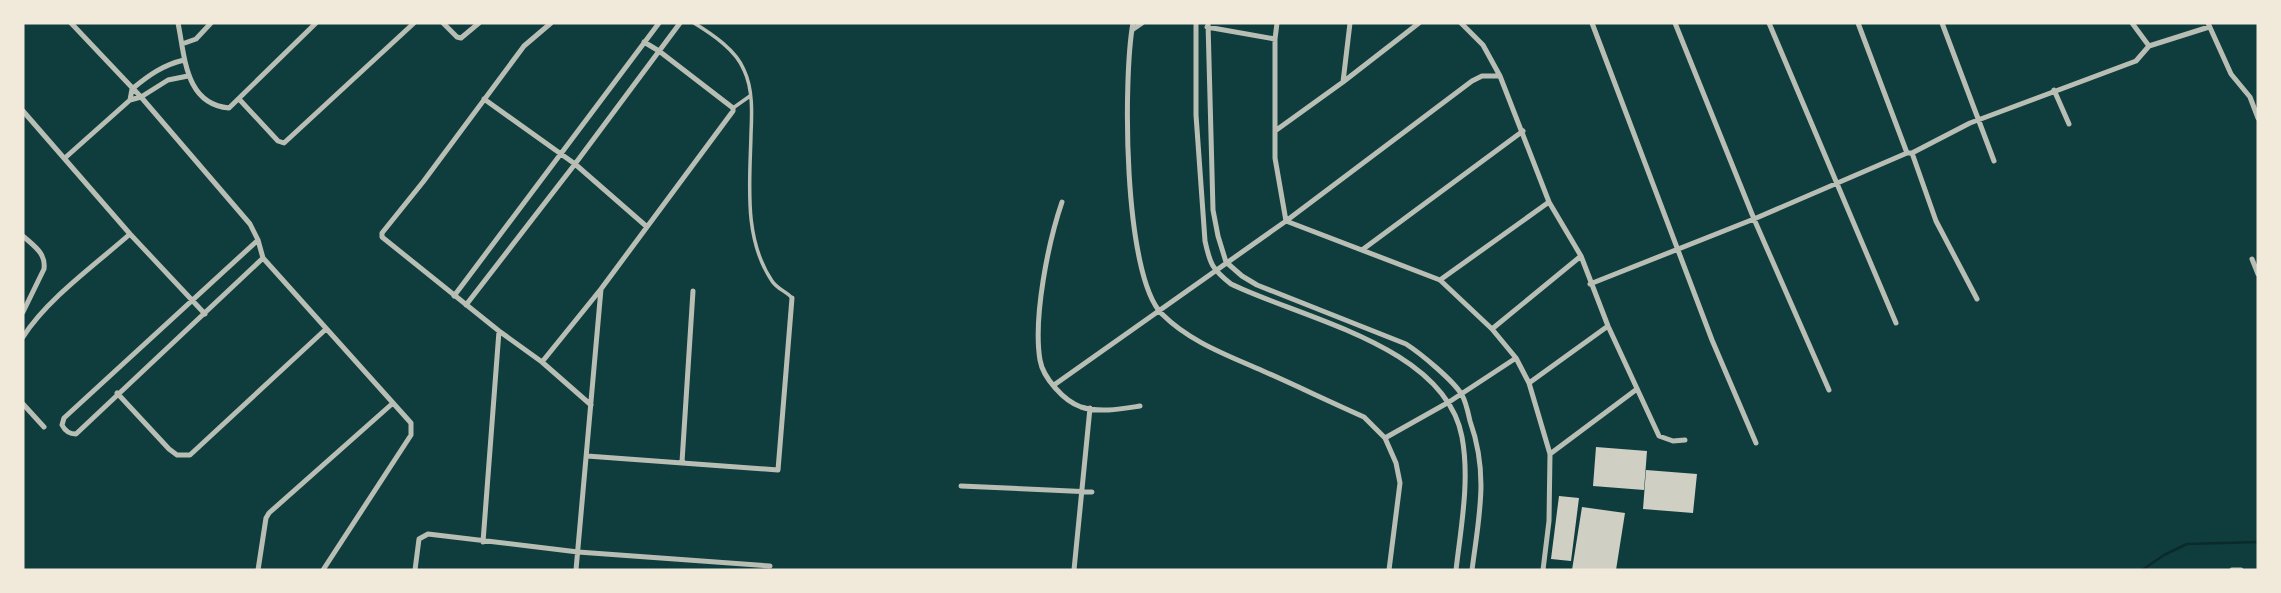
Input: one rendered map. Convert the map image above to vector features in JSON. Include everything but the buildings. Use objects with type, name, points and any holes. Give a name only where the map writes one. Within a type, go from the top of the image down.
[{"type":"street","points":[[71,23],[141,97],[250,224],[263,258],[411,424],[411,435],[323,570]]},
{"type":"street","points":[[178,23],[188,76],[199,93],[216,107],[229,108],[316,23]]},
{"type":"street","points":[[182,44],[196,39],[211,23]]},
{"type":"street","points":[[239,99],[278,141],[284,143],[414,23]]},
{"type":"street","points":[[443,23],[457,37],[464,37],[479,23]]},
{"type":"street","points":[[551,23],[524,46],[424,182],[382,233],[383,241],[542,362],[590,405]]},
{"type":"street","points":[[454,296],[659,23]]},
{"type":"street","points":[[466,305],[680,23]]},
{"type":"street","points":[[587,456],[778,470],[792,298],[772,281],[754,239],[750,207],[750,96],[744,68],[728,48],[694,23]]},
{"type":"street","points":[[1142,23],[1133,26],[1128,125],[1133,215],[1140,265],[1159,311],[1194,339],[1216,351],[1364,416],[1385,438],[1401,482],[1389,570]]},
{"type":"street","points":[[1196,23],[1196,115],[1205,241],[1209,261],[1214,270],[1231,284],[1385,347],[1425,374],[1449,402],[1462,435],[1464,456],[1465,483],[1456,570]]},
{"type":"street","points":[[1277,23],[1275,158],[1286,221]]},
{"type":"street","points":[[1343,82],[1350,23]]},
{"type":"street","points":[[1275,131],[1419,23]]},
{"type":"street","points":[[1461,23],[1483,45],[1500,76],[1549,202],[1581,256],[1590,284],[1658,436],[1674,442],[1685,440]]},
{"type":"street","points":[[1592,23],[1712,340],[1756,443]]},
{"type":"street","points":[[1675,23],[1754,219],[1829,390]]},
{"type":"street","points":[[1769,23],[1896,323]]},
{"type":"street","points":[[1858,23],[1936,221],[1977,299]]},
{"type":"street","points":[[1942,23],[1994,161]]},
{"type":"street","points":[[2132,23],[2148,47]]},
{"type":"street","points":[[1275,39],[1208,25],[1213,210],[1221,251],[1226,262],[1257,285],[1406,344],[1420,353],[1461,394],[1476,438],[1482,470],[1472,570]]},
{"type":"street","points":[[1590,284],[1754,219],[1836,182],[1910,153],[1980,119],[2136,61],[2148,47],[2209,25],[2231,74],[2250,97],[2258,118]]},
{"type":"street","points":[[644,42],[733,108]]},
{"type":"street","points":[[130,100],[132,89],[152,72],[184,60]]},
{"type":"street","points":[[66,157],[130,100],[141,97],[167,80],[188,76]]},
{"type":"street","points":[[1054,385],[1286,221],[1472,81],[1482,76],[1500,76]]},
{"type":"street","points":[[2054,90],[2069,124]]},
{"type":"street","points":[[2250,97],[2258,93]]},
{"type":"street","points":[[542,362],[601,289],[732,115],[733,108],[750,96]]},
{"type":"street","points":[[484,99],[575,164],[646,226]]},
{"type":"street","points":[[23,111],[205,314]]},
{"type":"street","points":[[1362,250],[1523,131]]},
{"type":"street","points":[[1062,202],[1047,259],[1040,308],[1040,361],[1045,376],[1068,399],[1081,407],[1117,410],[1140,406]]},
{"type":"street","points":[[1440,280],[1549,202]]},
{"type":"street","points":[[1286,221],[1440,280],[1492,329],[1516,358],[1529,383],[1550,454],[1549,521],[1543,570]]},
{"type":"street","points":[[23,337],[46,309],[130,233]]},
{"type":"street","points":[[23,236],[42,253],[45,261],[44,269],[23,312]]},
{"type":"street","points":[[258,240],[64,418],[64,429],[76,434],[263,258]]},
{"type":"street","points":[[1492,329],[1581,256]]},
{"type":"street","points":[[2252,259],[2258,274]]},
{"type":"street","points":[[576,570],[601,289]]},
{"type":"street","points":[[682,462],[693,291]]},
{"type":"street","points":[[1529,383],[1608,326]]},
{"type":"street","points":[[117,393],[169,449],[177,455],[190,456],[326,329]]},
{"type":"street","points":[[482,542],[499,331]]},
{"type":"street","points":[[1385,438],[1449,402],[1516,358]]},
{"type":"street","points":[[1550,454],[1637,389]]},
{"type":"street","points":[[258,570],[265,518],[269,513],[393,403]]},
{"type":"street","points":[[23,404],[44,427]]},
{"type":"street","points":[[1074,570],[1090,408]]},
{"type":"street","points":[[961,486],[1092,492]]},
{"type":"street","points":[[415,570],[419,539],[428,534],[578,552],[770,566]]},
{"type":"waterway","points":[[2142,570],[2187,544],[2258,542]]}]
